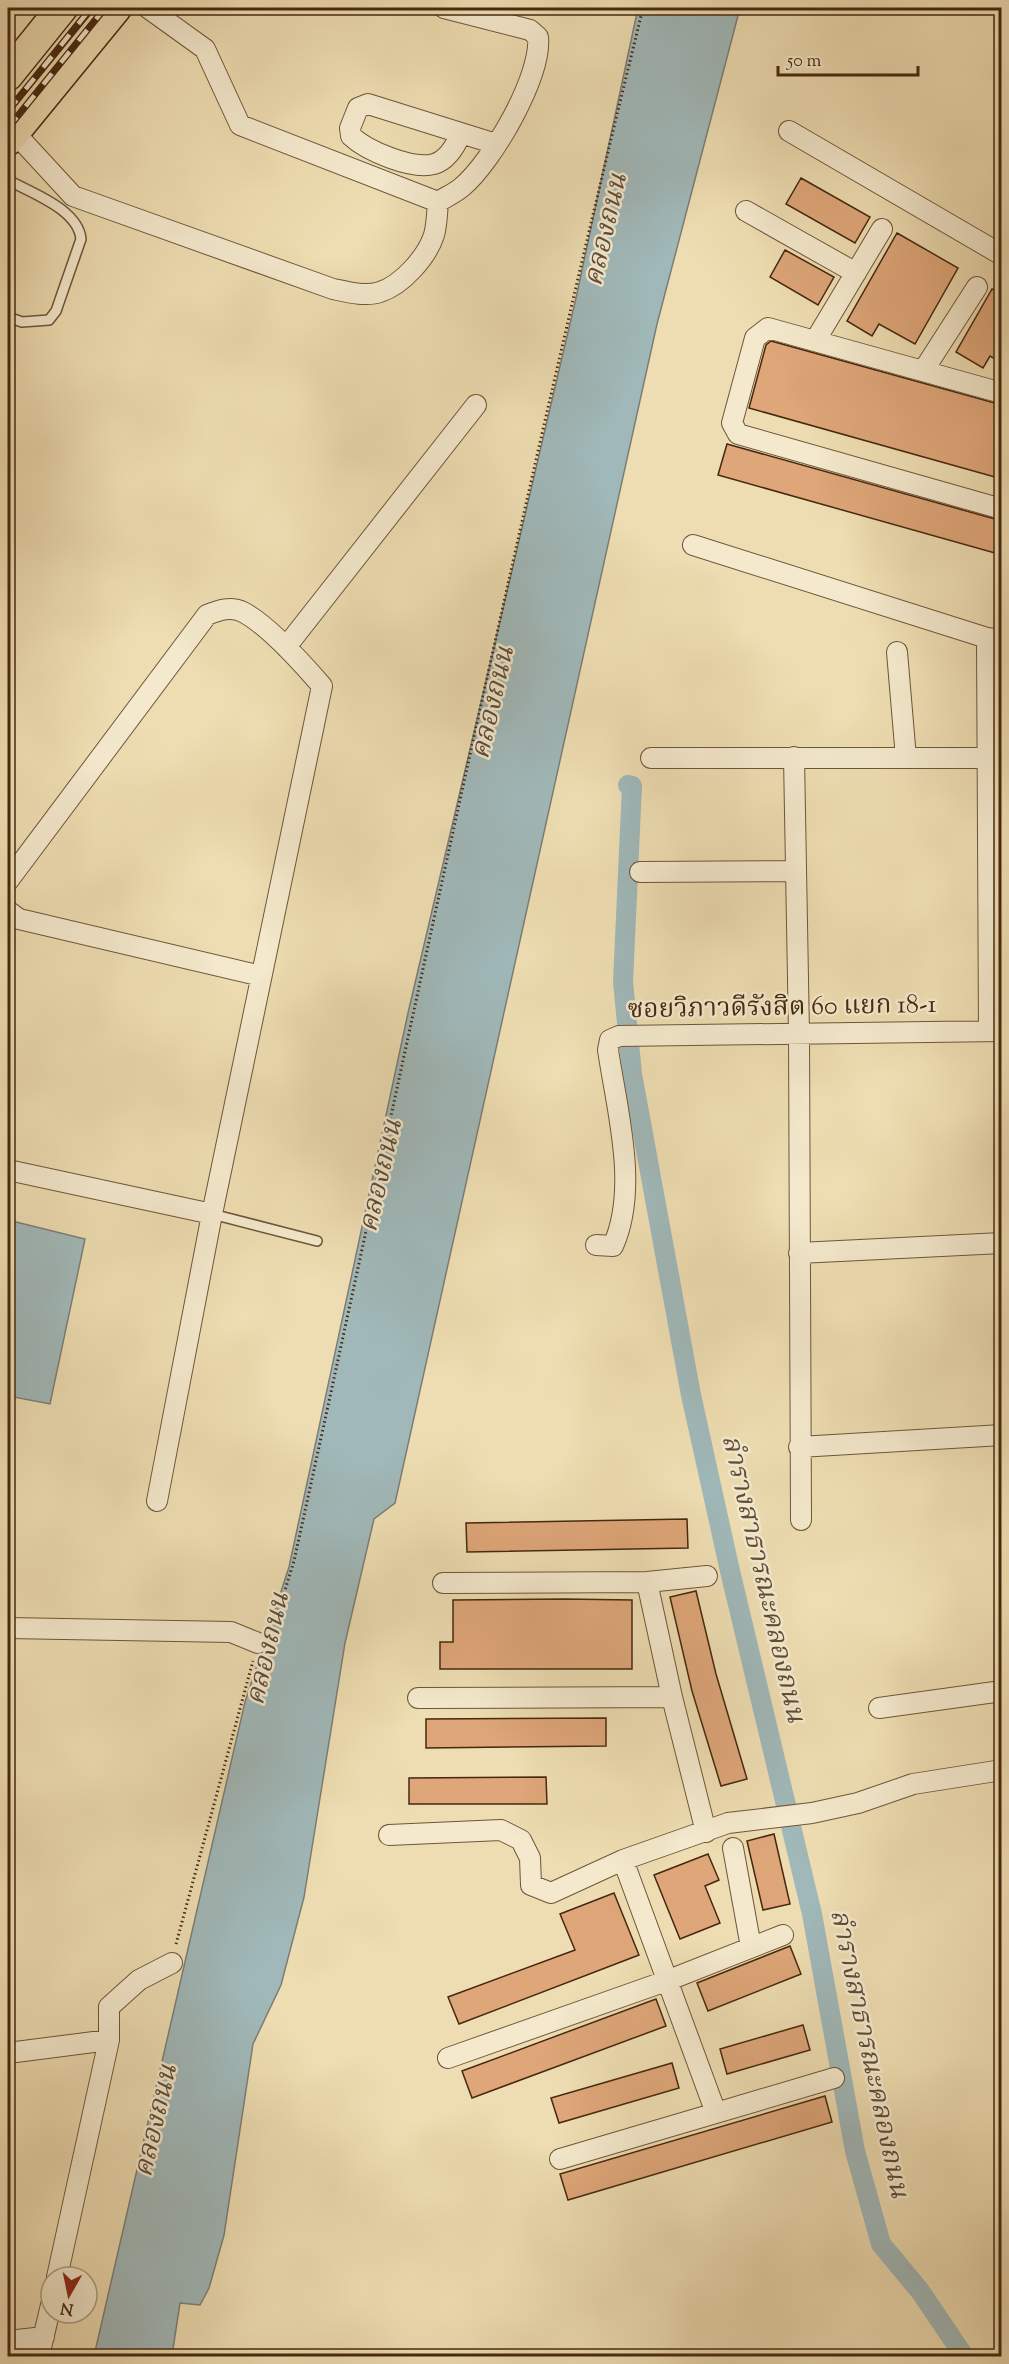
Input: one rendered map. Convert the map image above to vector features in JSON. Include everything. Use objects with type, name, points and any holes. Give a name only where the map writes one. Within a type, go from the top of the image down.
[{"type":"main road","points":[[8,75],[62,8]]},
{"type":"main road","points":[[11,136],[116,8]]},
{"type":"street","points":[[148,8],[205,49],[240,124],[438,202]]},
{"type":"street","points":[[438,202],[463,186],[519,110],[539,48],[538,37],[530,30],[444,8]]},
{"type":"street","points":[[461,133],[453,150],[435,164],[407,163],[373,151],[351,136],[350,128],[358,108],[368,105],[461,133],[496,144]]},
{"type":"street","points":[[789,131],[1002,255]]},
{"type":"street","points":[[11,136],[73,196],[333,290],[379,292],[401,280],[419,261],[434,236],[438,202]]},
{"type":"street","points":[[746,211],[856,273]]},
{"type":"street","points":[[815,341],[882,230]]},
{"type":"street","points":[[923,371],[977,287]]},
{"type":"street","points":[[1002,393],[768,328],[755,338],[732,423],[738,434],[1002,509]]},
{"type":"street","points":[[286,647],[477,405]]},
{"type":"street","points":[[693,545],[994,639],[996,1031]]},
{"type":"street","points":[[8,881],[207,615],[222,608],[243,612],[286,647],[322,686],[212,1214],[157,1501]]},
{"type":"street","points":[[897,652],[906,758]]},
{"type":"street","points":[[794,757],[799,1034],[801,1520]]},
{"type":"street","points":[[651,758],[995,758]]},
{"type":"street","points":[[640,872],[796,871]]},
{"type":"street","points":[[11,916],[261,976]]},
{"type":"street","name":"ซอยวิภาวดีรังสิต 60 แยก 18-1","points":[[597,1245],[613,1246],[626,1200],[625,1169],[608,1050],[610,1040],[628,1036],[996,1031]]},
{"type":"street","points":[[8,1170],[212,1214]]},
{"type":"street","points":[[799,1253],[1002,1243]]},
{"type":"street","points":[[799,1447],[1002,1435]]},
{"type":"street","points":[[443,1583],[647,1582],[707,1576]]},
{"type":"street","points":[[647,1582],[672,1697],[706,1832]]},
{"type":"street","points":[[8,1629],[231,1632],[258,1643]]},
{"type":"street","points":[[879,1708],[1002,1691]]},
{"type":"street","points":[[418,1698],[672,1697]]},
{"type":"street","points":[[389,1835],[501,1830],[520,1840],[530,1858],[531,1885],[552,1893],[623,1860],[728,1823],[812,1813],[858,1803],[913,1784],[1002,1770]]},
{"type":"street","points":[[733,1848],[751,1947]]},
{"type":"street","points":[[623,1860],[716,2113]]},
{"type":"street","points":[[448,2058],[669,1980],[783,1935]]},
{"type":"street","points":[[60,2265],[109,2040],[109,2007],[139,1980],[172,1962]]},
{"type":"street","points":[[8,2053],[109,2040]]},
{"type":"street","points":[[560,2159],[834,2078]]},
{"type":"street","points":[[8,2341],[42,2347],[47,2325]]},
{"type":"lane","points":[[8,180],[65,212],[80,228],[81,239],[56,311],[49,320],[22,322],[8,316]]},
{"type":"lane","points":[[212,1214],[317,1241]]},
{"type":"path","points":[[172,1962],[180,1921],[258,1643],[268,1644],[294,1561],[518,539],[643,8]]},
{"type":"water","name":"คลองถนน","points":[[638,8],[740,8],[657,324],[395,1503],[374,1519],[345,1643],[304,1897],[281,1985],[253,2044],[224,2235],[209,2288],[200,2305],[180,2303],[173,2349],[184,2356],[94,2356],[245,1702],[289,1567],[408,1013],[576,298]]},
{"type":"water","points":[[8,1220],[85,1239],[50,1404],[8,1396]]},
{"type":"building","points":[[801,178],[870,217],[855,243],[786,204]]},
{"type":"building","points":[[897,233],[958,268],[915,344],[879,324],[872,336],[847,321]]},
{"type":"building","points":[[785,250],[834,277],[818,305],[770,277]]},
{"type":"building","points":[[992,289],[1002,294],[1002,363],[990,356],[983,368],[956,352]]},
{"type":"building","points":[[771,341],[1002,405],[1002,479],[749,408],[766,345]]},
{"type":"building","points":[[727,444],[1002,521],[1002,555],[718,475]]},
{"type":"building","points":[[687,1519],[688,1548],[467,1552],[466,1523]]},
{"type":"building","points":[[696,1591],[716,1674],[747,1779],[721,1786],[692,1691],[670,1597]]},
{"type":"building","points":[[453,1600],[632,1600],[632,1669],[440,1669],[440,1642],[453,1642]]},
{"type":"building","points":[[606,1718],[606,1746],[426,1748],[426,1719]]},
{"type":"building","points":[[546,1777],[547,1804],[409,1804],[409,1778]]},
{"type":"building","points":[[774,1834],[790,1904],[763,1910],[747,1841]]},
{"type":"building","points":[[708,1854],[719,1880],[705,1886],[720,1923],[680,1939],[654,1875]]},
{"type":"building","points":[[614,1893],[639,1955],[459,2024],[448,1997],[575,1950],[560,1914]]},
{"type":"building","points":[[790,1946],[801,1974],[708,2011],[697,1983]]},
{"type":"building","points":[[656,1999],[666,2026],[472,2098],[462,2071]]},
{"type":"building","points":[[803,2025],[810,2050],[727,2074],[720,2049]]},
{"type":"building","points":[[672,2063],[679,2088],[559,2123],[551,2098]]},
{"type":"building","points":[[825,2096],[832,2122],[568,2200],[560,2174]]},
{"type":"waterway","name":"ลำรางสาธารณะคลองถนน","points":[[628,785],[632,786],[623,982],[632,1074],[691,1395],[730,1571],[812,1914],[855,2151],[881,2244],[920,2291],[964,2356]]},
{"type":"railway","points":[[8,111],[91,8]]},
{"type":"railway","points":[[8,128],[105,8]]}]
